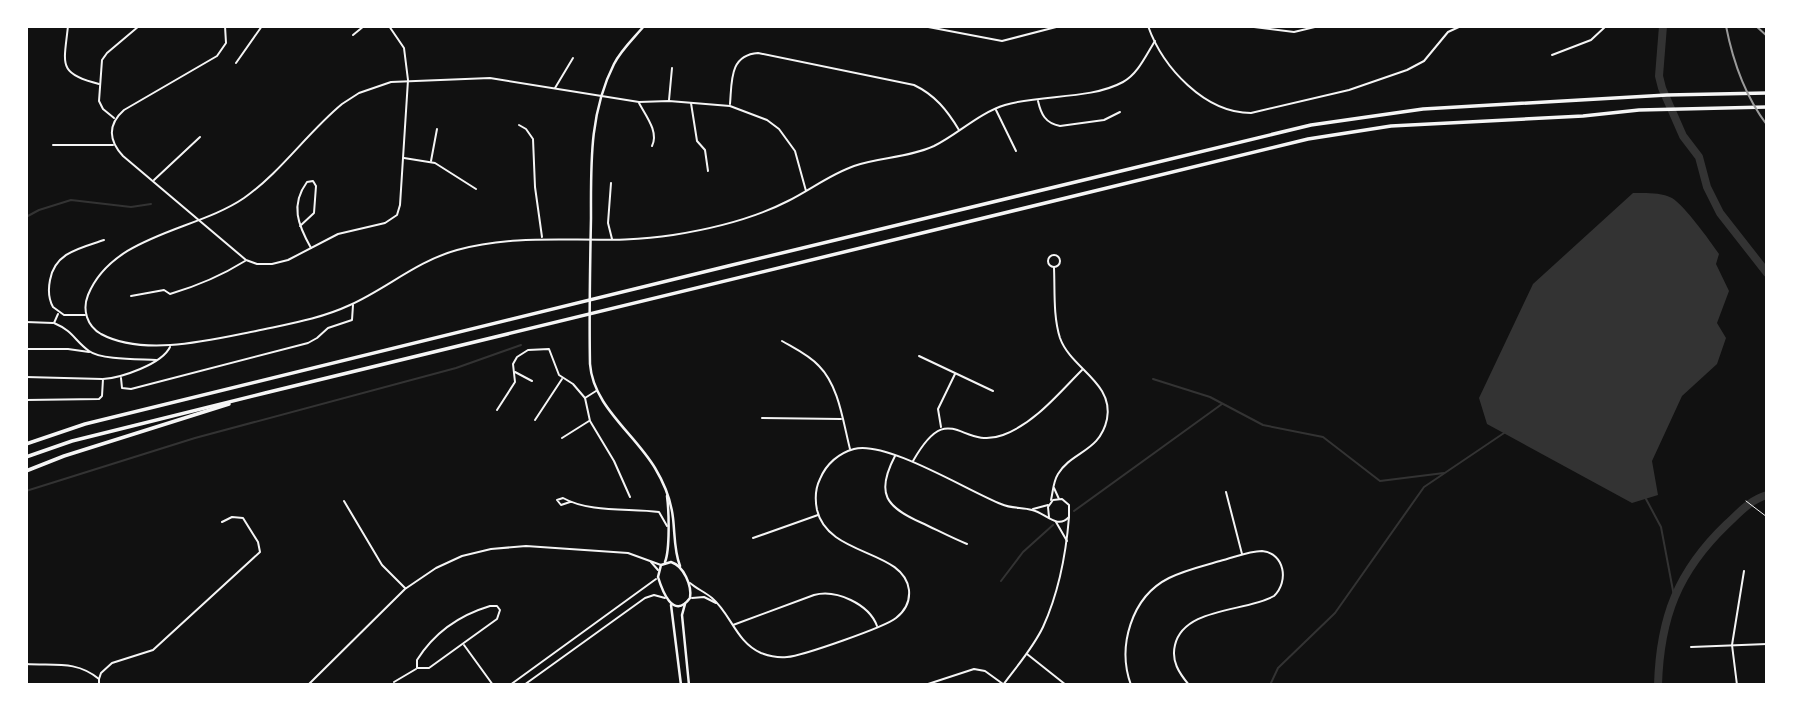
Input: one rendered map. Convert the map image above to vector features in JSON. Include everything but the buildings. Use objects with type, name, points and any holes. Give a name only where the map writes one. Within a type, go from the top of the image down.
[{"type":"highway","points":[[26,444],[85,424],[1297,128],[1423,109],[1767,93]]},
{"type":"highway","points":[[26,457],[72,441],[265,393],[1308,139],[1391,127],[1710,107],[1767,107]]},
{"type":"highway","points":[[26,471],[64,456],[265,393]]},
{"type":"street","points":[[68,26],[65,61],[68,71],[76,78],[99,84]]},
{"type":"street","points":[[115,119],[101,105],[99,84],[105,54],[139,26]]},
{"type":"street","points":[[225,26],[226,43],[217,56],[124,110],[115,119],[111,131],[114,145],[123,156],[246,260],[264,265],[280,263],[338,234],[385,223],[395,217],[400,205],[408,80],[404,48],[389,26]]},
{"type":"street","points":[[236,63],[262,26]]},
{"type":"street","points":[[353,35],[364,26]]},
{"type":"street","points":[[644,26],[618,57],[601,96],[591,148],[590,370],[596,391],[649,459],[666,490],[671,508],[676,555],[690,590],[690,598],[682,615],[689,685]]},
{"type":"street","points":[[923,26],[1002,41],[1060,26]]},
{"type":"street","points":[[1148,26],[1190,89],[1222,108],[1240,113],[1251,113],[1349,90],[1407,70],[1424,61],[1448,32],[1461,26]]},
{"type":"street","points":[[1246,26],[1294,33],[1319,26]]},
{"type":"street","points":[[1552,55],[1591,40],[1606,26]]},
{"type":"street","points":[[806,191],[795,152],[779,129],[766,120],[730,106],[669,101],[639,102],[489,78],[408,80],[381,85],[350,98],[249,194],[235,203],[133,248],[116,260],[89,294],[86,315],[92,327],[108,336],[136,343],[170,346],[194,343],[299,322],[352,304],[442,255],[492,242],[542,238],[612,240],[691,231],[758,214],[806,191],[857,165],[911,155],[933,146],[1007,104],[1076,94],[1119,83],[1132,75],[1156,41]]},
{"type":"street","points":[[730,106],[735,65],[742,57],[758,53],[914,85],[932,94],[941,103],[960,131]]},
{"type":"street","points":[[555,89],[573,58]]},
{"type":"street","points":[[669,101],[672,68]]},
{"type":"street","points":[[1038,100],[1043,116],[1060,126],[1104,120],[1120,112]]},
{"type":"street","points":[[639,102],[654,134],[655,141],[652,146]]},
{"type":"street","points":[[691,102],[697,141],[705,150],[708,171]]},
{"type":"street","points":[[995,109],[1016,151]]},
{"type":"street","points":[[519,125],[530,133],[534,142],[535,187],[542,238]]},
{"type":"street","points":[[431,162],[437,129]]},
{"type":"street","points":[[153,181],[200,137]]},
{"type":"street","points":[[53,145],[114,145]]},
{"type":"street","points":[[403,158],[431,162],[476,189]]},
{"type":"street","points":[[300,226],[314,213],[316,186],[313,181],[304,186],[297,209],[300,226],[311,248]]},
{"type":"street","points":[[611,183],[608,223],[612,240]]},
{"type":"street","points":[[86,315],[58,313],[50,302],[48,289],[56,262],[73,251],[104,240]]},
{"type":"street","points":[[131,296],[164,290],[170,294],[209,282],[246,260]]},
{"type":"street","points":[[1049,517],[1053,487],[1061,470],[1094,445],[1107,418],[1104,393],[1093,377],[1066,351],[1061,340],[1057,326],[1054,268]]},
{"type":"street","points":[[121,378],[122,388],[131,389],[308,343],[329,328],[352,320],[352,304]]},
{"type":"street","points":[[54,323],[58,313]]},
{"type":"street","points":[[26,322],[54,323],[69,330],[90,352]]},
{"type":"street","points":[[782,341],[813,360],[832,384],[850,450]]},
{"type":"street","points":[[26,377],[121,378],[156,360],[168,352],[170,346]]},
{"type":"street","points":[[26,349],[68,349],[156,360]]},
{"type":"street","points":[[497,410],[515,382],[515,360],[522,352],[549,349],[557,372],[562,379],[573,384],[584,398],[590,421],[614,461],[630,497]]},
{"type":"street","points":[[919,356],[993,391]]},
{"type":"street","points":[[912,463],[924,442],[941,429],[958,429],[988,438],[1003,435],[1030,421],[1083,369]]},
{"type":"street","points":[[514,371],[532,381]]},
{"type":"street","points":[[941,429],[938,409],[955,373]]},
{"type":"street","points":[[26,400],[99,399],[102,396],[103,379]]},
{"type":"street","points":[[535,420],[562,379]]},
{"type":"street","points":[[584,398],[596,391]]},
{"type":"street","points":[[762,418],[842,419]]},
{"type":"street","points":[[562,438],[590,421]]},
{"type":"street","points":[[687,580],[717,604],[746,643],[770,656],[796,656],[895,619],[904,609],[909,594],[906,579],[894,567],[835,537],[819,515],[816,497],[821,475],[833,460],[850,450],[876,448],[1002,505],[1032,510],[1049,517],[1056,522],[1067,542]]},
{"type":"street","points":[[895,455],[885,482],[890,503],[903,515],[967,544]]},
{"type":"street","points":[[925,685],[974,669],[985,671],[1004,684],[1026,653],[1047,616],[1062,570],[1067,542],[1069,505],[1059,499],[1053,487]]},
{"type":"street","points":[[666,490],[667,556],[658,570],[658,577],[670,603],[676,606],[685,604]]},
{"type":"street","points":[[1226,492],[1242,555]]},
{"type":"street","points":[[1032,510],[1059,499]]},
{"type":"street","points":[[344,501],[382,565],[405,589]]},
{"type":"street","points":[[570,502],[659,512],[664,524],[668,526]]},
{"type":"street","points":[[753,538],[819,515]]},
{"type":"street","points":[[99,685],[101,673],[111,663],[153,650],[260,552],[258,542],[243,518],[232,517],[222,522]]},
{"type":"street","points":[[1056,522],[1062,522],[1069,517]]},
{"type":"street","points":[[308,685],[405,589],[449,562],[478,552],[526,546],[621,552],[663,564],[674,562],[680,566]]},
{"type":"street","points":[[1131,685],[1125,653],[1126,638],[1136,611],[1149,592],[1177,574],[1262,551],[1273,555],[1283,569],[1281,588],[1270,598],[1199,618],[1182,629],[1175,643],[1175,661],[1189,685]]},
{"type":"street","points":[[650,561],[658,570]]},
{"type":"street","points":[[1737,685],[1732,645],[1744,571]]},
{"type":"street","points":[[510,685],[658,577]]},
{"type":"street","points":[[732,625],[814,595],[827,593],[868,610],[877,627]]},
{"type":"street","points":[[524,685],[645,598],[654,595],[666,598]]},
{"type":"street","points":[[690,598],[704,597],[717,604]]},
{"type":"street","points":[[670,603],[681,685]]},
{"type":"street","points":[[394,682],[417,668],[429,668],[499,617],[499,608],[490,606],[469,614],[444,629],[420,655],[417,668]]},
{"type":"street","points":[[463,644],[493,685]]},
{"type":"street","points":[[1691,647],[1767,645]]},
{"type":"street","points":[[1026,653],[1066,685]]},
{"type":"street","points":[[26,664],[74,665],[99,679]]},
{"type":"lane","points":[[1746,501],[1767,517]]},
{"type":"shaded area","points":[[1633,193],[1667,196],[1684,208],[1719,254],[1716,264],[1729,291],[1717,323],[1726,338],[1717,364],[1682,396],[1652,461],[1658,495],[1632,503],[1487,424],[1479,398],[1533,284]]},
{"type":"waterway","points":[[1663,26],[1659,76],[1662,88],[1683,136],[1699,157],[1707,187],[1720,213],[1767,273]]},
{"type":"waterway","points":[[26,217],[71,200],[131,207],[151,204]]},
{"type":"waterway","points":[[26,491],[195,438],[456,368],[521,345]]},
{"type":"waterway","points":[[1153,379],[1210,397],[1263,425],[1323,437],[1380,481],[1444,473]]},
{"type":"waterway","points":[[1074,511],[1222,404]]},
{"type":"waterway","points":[[1270,685],[1278,668],[1335,613],[1424,487],[1504,433]]},
{"type":"waterway","points":[[1658,685],[1668,617],[1684,578],[1696,559],[1727,524],[1750,503],[1767,495]]},
{"type":"waterway","points":[[1646,499],[1661,527],[1674,596]]},
{"type":"waterway","points":[[1001,581],[1023,552],[1053,525]]},
{"type":"railway","points":[[1726,26],[1741,78],[1767,125]]},
{"type":"railway","points":[[1756,26],[1767,36]]}]
